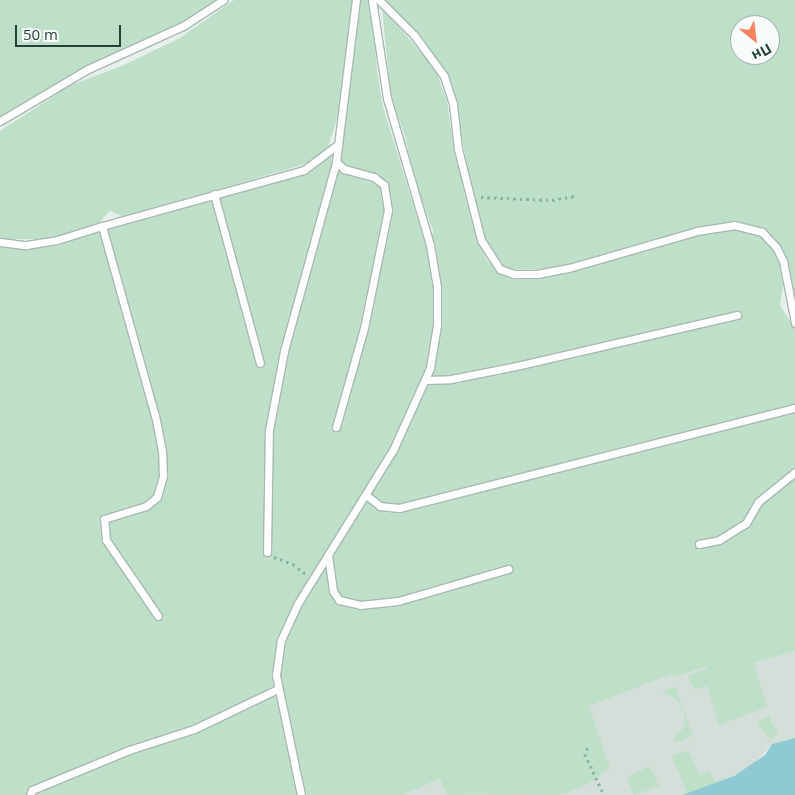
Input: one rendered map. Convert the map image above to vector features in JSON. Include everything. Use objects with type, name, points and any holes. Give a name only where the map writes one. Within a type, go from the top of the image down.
[{"type":"lane","points":[[0,121],[88,69],[183,26],[223,0]]},
{"type":"lane","points":[[267,552],[269,430],[296,304],[336,162],[335,146],[356,0]]},
{"type":"lane","points":[[301,795],[278,689],[276,659],[280,640],[312,581],[393,450],[426,380],[437,324],[437,287],[430,245],[387,98],[372,0]]},
{"type":"lane","points":[[379,0],[414,35],[444,76],[453,104],[458,150],[481,240],[490,257],[500,269],[514,274],[537,274],[569,268],[697,231],[734,225],[762,232],[776,247],[783,261],[795,323]]},
{"type":"lane","points":[[0,242],[26,245],[58,240],[214,194],[304,170],[335,146]]},
{"type":"lane","points":[[336,162],[344,169],[374,177],[384,185],[388,210],[364,328],[336,427]]},
{"type":"lane","points":[[214,194],[260,363]]},
{"type":"lane","points":[[102,226],[155,416],[162,451],[163,476],[157,497],[146,506],[104,520],[106,540],[158,616]]},
{"type":"lane","points":[[426,380],[451,379],[516,366],[737,315]]},
{"type":"lane","points":[[366,495],[380,506],[400,508],[795,408]]},
{"type":"lane","points":[[699,544],[719,540],[746,523],[758,502],[795,472]]},
{"type":"lane","points":[[328,555],[333,591],[339,600],[360,604],[398,601],[508,569]]},
{"type":"lane","points":[[30,795],[32,790],[129,750],[194,729],[278,689]]},
{"type":"path","points":[[469,198],[552,200],[575,196]]},
{"type":"path","points":[[267,552],[293,564],[312,581]]},
{"type":"path","points":[[588,748],[585,754],[604,795]]},
{"type":"shaded area","points":[[795,651],[795,738],[772,744],[750,768],[717,783],[682,795],[403,795],[512,749],[585,707],[711,658],[741,652],[754,663]]},
{"type":"green space","points":[[0,0],[217,0],[181,24],[87,67],[0,117]]},
{"type":"green space","points":[[234,0],[353,0],[337,119],[328,147],[312,162],[124,217],[110,211],[99,223],[48,239],[0,239],[0,131],[69,86],[124,65],[180,38]]},
{"type":"green space","points":[[360,0],[368,0],[372,8],[377,71],[383,107],[423,236],[434,233],[416,185],[405,136],[391,98],[382,8],[435,68],[447,101],[454,150],[471,219],[486,259],[497,270],[516,279],[533,279],[700,234],[734,228],[762,237],[778,253],[783,285],[780,306],[795,328],[795,651],[754,663],[767,707],[719,725],[707,686],[694,690],[688,676],[704,670],[709,665],[675,677],[671,674],[589,706],[610,768],[601,772],[599,778],[565,794],[447,795],[440,779],[403,795],[307,795],[306,791],[298,795],[0,795],[0,247],[26,249],[52,244],[307,173],[330,155],[332,162],[342,171],[381,186],[386,205],[382,234],[387,235],[392,209],[389,186],[379,174],[361,172],[342,164],[338,152]]},
{"type":"green space","points":[[384,0],[795,0],[795,299],[787,261],[775,238],[760,228],[745,224],[721,223],[692,229],[551,269],[518,270],[503,267],[488,244],[474,202],[452,85],[421,36]]},
{"type":"green space","points":[[675,687],[693,736],[675,743],[674,738],[685,726],[684,713],[677,699],[662,691]]},
{"type":"green space","points":[[769,716],[778,735],[769,739],[756,722]]},
{"type":"green space","points":[[688,750],[699,775],[709,771],[717,783],[687,793],[672,756]]},
{"type":"green space","points":[[650,766],[659,786],[634,795],[627,777]]},
{"type":"water","points":[[795,738],[795,795],[682,795],[734,776],[765,755],[772,744]]}]
